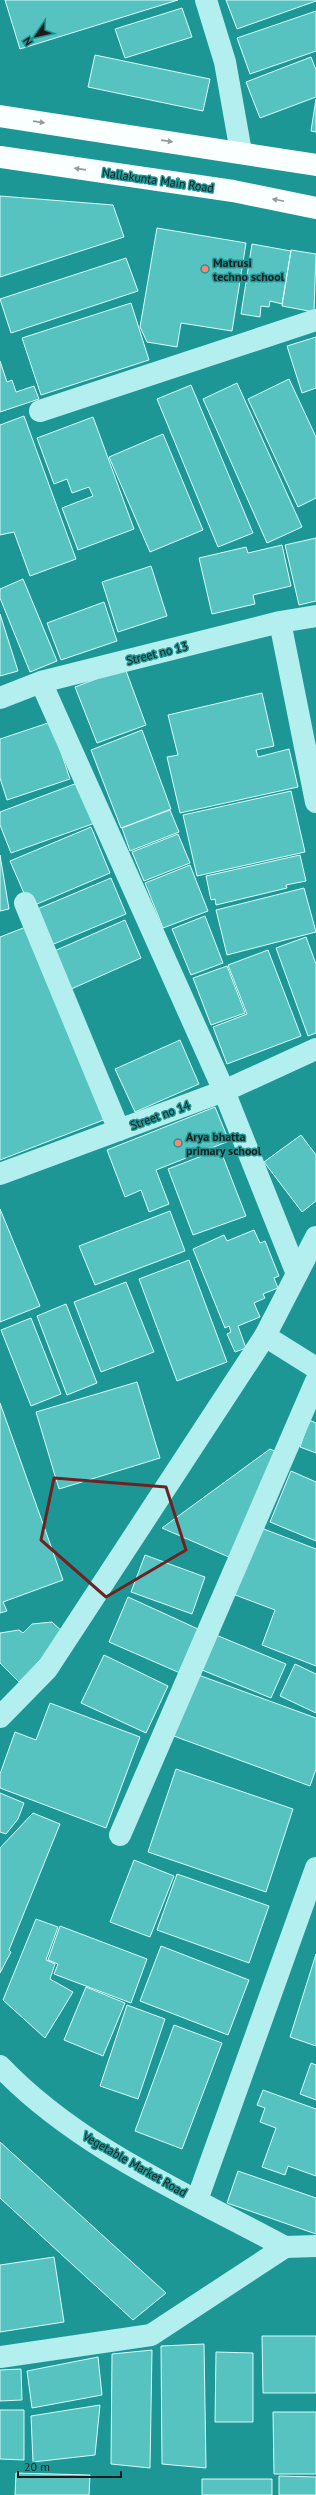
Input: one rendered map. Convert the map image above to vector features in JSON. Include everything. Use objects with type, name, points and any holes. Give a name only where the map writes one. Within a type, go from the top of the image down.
[{"type":"main road","points":[[0,116],[242,152],[316,165]]},
{"type":"main road","name":"Nallakunta Main Road","points":[[0,157],[233,191],[316,208]]},
{"type":"street","points":[[206,0],[225,62],[242,152]]},
{"type":"street","points":[[40,411],[316,320]]},
{"type":"street","name":"Street no 13","points":[[0,698],[42,682],[280,622],[316,616]]},
{"type":"street","points":[[280,622],[316,802]]},
{"type":"street","points":[[42,682],[224,1091],[297,1274]]},
{"type":"street","points":[[25,903],[119,1130]]},
{"type":"street","name":"Street no 14","points":[[0,1174],[224,1091],[316,1049]]},
{"type":"street","points":[[0,1717],[47,1670],[265,1336],[316,1237]]},
{"type":"street","points":[[265,1336],[316,1368]]},
{"type":"street","points":[[120,1835],[316,1381]]},
{"type":"street","points":[[197,2200],[316,1868]]},
{"type":"street","name":"Vegetable Market Road","points":[[0,2066],[21,2088],[93,2144],[285,2247]]},
{"type":"street","points":[[0,2357],[151,2335],[285,2247],[316,2246]]},
{"type":"highlighted area","points":[[54,1478],[166,1487],[186,1550],[106,1597],[41,1540]]},
{"type":"building","points":[[5,0],[178,0],[20,49]]},
{"type":"building","points":[[226,0],[316,0],[316,1],[237,29]]},
{"type":"building","points":[[182,8],[192,37],[125,58],[115,29]]},
{"type":"building","points":[[316,11],[316,51],[250,74],[237,38]]},
{"type":"building","points":[[95,55],[210,79],[203,111],[88,87]]},
{"type":"building","points":[[311,57],[316,70],[316,97],[260,118],[246,82]]},
{"type":"building","points":[[316,99],[316,132],[311,131]]},
{"type":"building","points":[[0,196],[113,205],[124,237],[0,277]]},
{"type":"building","points":[[157,228],[246,243],[232,331],[181,323],[177,347],[147,342],[140,327]]},
{"type":"building","points":[[252,244],[291,251],[282,304],[270,301],[269,307],[261,306],[260,317],[241,314]]},
{"type":"building","points":[[291,250],[316,254],[314,312],[282,306]]},
{"type":"building","points":[[126,258],[138,291],[11,333],[0,299]]},
{"type":"building","points":[[131,303],[149,360],[41,395],[22,338]]},
{"type":"building","points":[[316,337],[316,388],[302,393],[287,346]]},
{"type":"building","points":[[0,361],[7,382],[12,380],[16,392],[34,386],[39,399],[0,412]]},
{"type":"building","points":[[289,379],[316,437],[316,498],[298,507],[248,399]]},
{"type":"building","points":[[237,383],[302,527],[267,543],[203,399]]},
{"type":"building","points":[[191,385],[253,533],[218,547],[157,399]]},
{"type":"building","points":[[24,416],[76,559],[30,576],[14,532],[0,535],[0,425]]},
{"type":"building","points":[[93,417],[134,529],[78,550],[62,508],[93,496],[89,487],[72,493],[67,479],[54,484],[37,438]]},
{"type":"building","points":[[163,434],[203,530],[150,552],[109,457]]},
{"type":"building","points":[[316,538],[316,601],[299,605],[285,545]]},
{"type":"building","points":[[282,545],[291,586],[253,595],[255,604],[212,614],[199,558],[246,547],[248,553]]},
{"type":"building","points":[[151,566],[167,616],[118,632],[102,582]]},
{"type":"building","points":[[23,579],[57,661],[30,672],[0,598],[0,589]]},
{"type":"building","points":[[104,602],[117,641],[61,660],[47,623]]},
{"type":"building","points":[[0,614],[18,671],[0,676]]},
{"type":"building","points":[[125,668],[146,725],[97,743],[75,687]]},
{"type":"building","points":[[262,693],[274,746],[256,750],[258,757],[289,749],[298,787],[180,813],[167,757],[178,755],[168,715]]},
{"type":"building","points":[[51,722],[70,779],[7,800],[0,778],[0,739]]},
{"type":"building","points":[[142,730],[171,809],[121,828],[91,750]]},
{"type":"building","points":[[80,782],[95,823],[11,853],[0,825],[0,812]]},
{"type":"building","points":[[291,791],[305,852],[197,876],[183,815]]},
{"type":"building","points":[[170,810],[179,832],[130,851],[122,828]]},
{"type":"building","points":[[91,827],[110,873],[30,907],[10,861]]},
{"type":"building","points":[[178,834],[190,863],[144,881],[132,852]]},
{"type":"building","points":[[0,855],[9,909],[0,911]]},
{"type":"building","points":[[300,855],[306,881],[286,885],[287,888],[216,905],[215,899],[211,900],[206,876]]},
{"type":"building","points":[[190,865],[208,911],[163,928],[145,883]]},
{"type":"building","points":[[111,878],[126,914],[49,946],[35,910]]},
{"type":"building","points":[[304,888],[316,932],[227,955],[216,910]]},
{"type":"building","points":[[205,916],[223,963],[191,975],[172,929]]},
{"type":"building","points":[[125,920],[141,958],[69,990],[52,952]]},
{"type":"building","points":[[31,925],[106,1119],[0,1160],[0,937]]},
{"type":"building","points":[[306,937],[316,964],[316,1033],[308,1036],[276,948]]},
{"type":"building","points":[[268,950],[301,1036],[227,1064],[213,1027],[247,1014],[228,965]]},
{"type":"building","points":[[227,966],[245,1013],[211,1025],[193,978]]},
{"type":"building","points":[[180,1040],[199,1084],[135,1112],[115,1069]]},
{"type":"building","points":[[215,1107],[229,1141],[156,1170],[169,1204],[149,1212],[141,1190],[125,1197],[107,1150]]},
{"type":"building","points":[[301,1135],[316,1155],[316,1201],[302,1212],[264,1162]]},
{"type":"building","points":[[220,1149],[246,1216],[193,1235],[168,1169]]},
{"type":"building","points":[[0,1209],[40,1306],[0,1322]]},
{"type":"building","points":[[170,1211],[185,1251],[95,1285],[79,1246]]},
{"type":"building","points":[[254,1230],[260,1243],[265,1241],[279,1276],[274,1278],[278,1288],[263,1294],[265,1298],[254,1303],[260,1317],[238,1326],[246,1348],[235,1352],[227,1334],[231,1332],[229,1326],[225,1328],[193,1249],[224,1235],[227,1241]]},
{"type":"building","points":[[189,1260],[227,1362],[177,1381],[139,1279]]},
{"type":"building","points":[[126,1282],[154,1352],[101,1372],[74,1302]]},
{"type":"building","points":[[66,1304],[97,1383],[67,1395],[37,1316]]},
{"type":"building","points":[[31,1318],[61,1394],[31,1406],[1,1330]]},
{"type":"building","points":[[137,1382],[160,1458],[59,1489],[36,1412]]},
{"type":"building","points":[[0,1403],[63,1580],[3,1602],[7,1611],[0,1613]]},
{"type":"building","points":[[309,1420],[316,1423],[316,1453],[300,1447]]},
{"type":"building","points":[[270,1449],[277,1452],[231,1558],[162,1528]]},
{"type":"building","points":[[291,1471],[316,1482],[316,1541],[270,1522]]},
{"type":"building","points":[[256,1526],[316,1549],[316,1666],[262,1645],[275,1610],[230,1593]]},
{"type":"building","points":[[145,1555],[205,1577],[192,1614],[131,1592]]},
{"type":"building","points":[[128,1597],[198,1629],[180,1673],[109,1642]]},
{"type":"building","points":[[52,1622],[65,1634],[19,1682],[0,1663],[0,1633],[19,1630],[23,1633],[32,1624]]},
{"type":"building","points":[[216,1635],[286,1664],[271,1698],[202,1670]]},
{"type":"building","points":[[104,1655],[168,1686],[146,1733],[81,1703]]},
{"type":"building","points":[[295,1664],[316,1674],[316,1713],[280,1696]]},
{"type":"building","points":[[193,1673],[316,1718],[316,1769],[310,1786],[171,1735]]},
{"type":"building","points":[[50,1703],[140,1737],[106,1828],[0,1788],[0,1774],[15,1732],[36,1740]]},
{"type":"building","points":[[176,1769],[293,1809],[266,1892],[148,1852]]},
{"type":"building","points":[[0,1793],[24,1803],[18,1819],[6,1834],[0,1832]]},
{"type":"building","points":[[33,1813],[60,1824],[9,1950],[11,1952],[0,1973],[0,1848]]},
{"type":"building","points":[[134,1860],[174,1876],[150,1937],[110,1922]]},
{"type":"building","points":[[177,1874],[269,1906],[249,1963],[157,1930]]},
{"type":"building","points":[[36,1919],[58,1927],[46,1960],[55,1964],[50,1979],[73,1992],[45,2038],[3,2000]]},
{"type":"building","points":[[60,1926],[147,1959],[131,2003],[54,1974],[58,1964],[48,1960]]},
{"type":"building","points":[[161,1946],[249,1980],[228,2035],[140,2001]]},
{"type":"building","points":[[316,1954],[316,2046],[290,2037]]},
{"type":"building","points":[[86,1987],[125,2003],[103,2056],[64,2040]]},
{"type":"building","points":[[127,2005],[165,2019],[138,2099],[100,2086]]},
{"type":"building","points":[[174,2025],[222,2043],[182,2149],[135,2131]]},
{"type":"building","points":[[311,2063],[316,2065],[316,2100],[300,2094]]},
{"type":"building","points":[[263,2090],[316,2109],[316,2176],[288,2166],[285,2175],[262,2167],[276,2128],[260,2122],[265,2108],[257,2105]]},
{"type":"building","points":[[0,2142],[166,2293],[133,2320],[0,2198]]},
{"type":"building","points":[[238,2171],[316,2198],[316,2234],[227,2203]]},
{"type":"building","points":[[54,2257],[64,2322],[0,2332],[0,2265]]},
{"type":"building","points":[[262,2336],[316,2336],[316,2393],[263,2393]]},
{"type":"building","points":[[204,2344],[206,2468],[162,2464],[161,2346]]},
{"type":"building","points":[[152,2350],[150,2468],[111,2464],[112,2354]]},
{"type":"building","points":[[216,2352],[253,2353],[253,2422],[215,2422]]},
{"type":"building","points":[[98,2357],[102,2395],[32,2408],[27,2371]]},
{"type":"building","points":[[21,2369],[22,2400],[0,2401],[0,2370]]},
{"type":"building","points":[[100,2405],[95,2455],[33,2462],[31,2416]]},
{"type":"building","points":[[0,2410],[24,2410],[24,2460],[0,2459]]},
{"type":"building","points":[[273,2412],[316,2412],[316,2474],[274,2474]]},
{"type":"building","points":[[16,2473],[90,2475],[89,2495],[15,2495]]},
{"type":"building","points":[[279,2476],[316,2477],[316,2495],[279,2495]]},
{"type":"building","points":[[202,2479],[272,2479],[272,2495],[202,2495]]},
{"type":"place","name":"Matrusi techno school","points":[[205,269]]},
{"type":"place","name":"Arya bhatta primary school","points":[[178,1143]]}]
